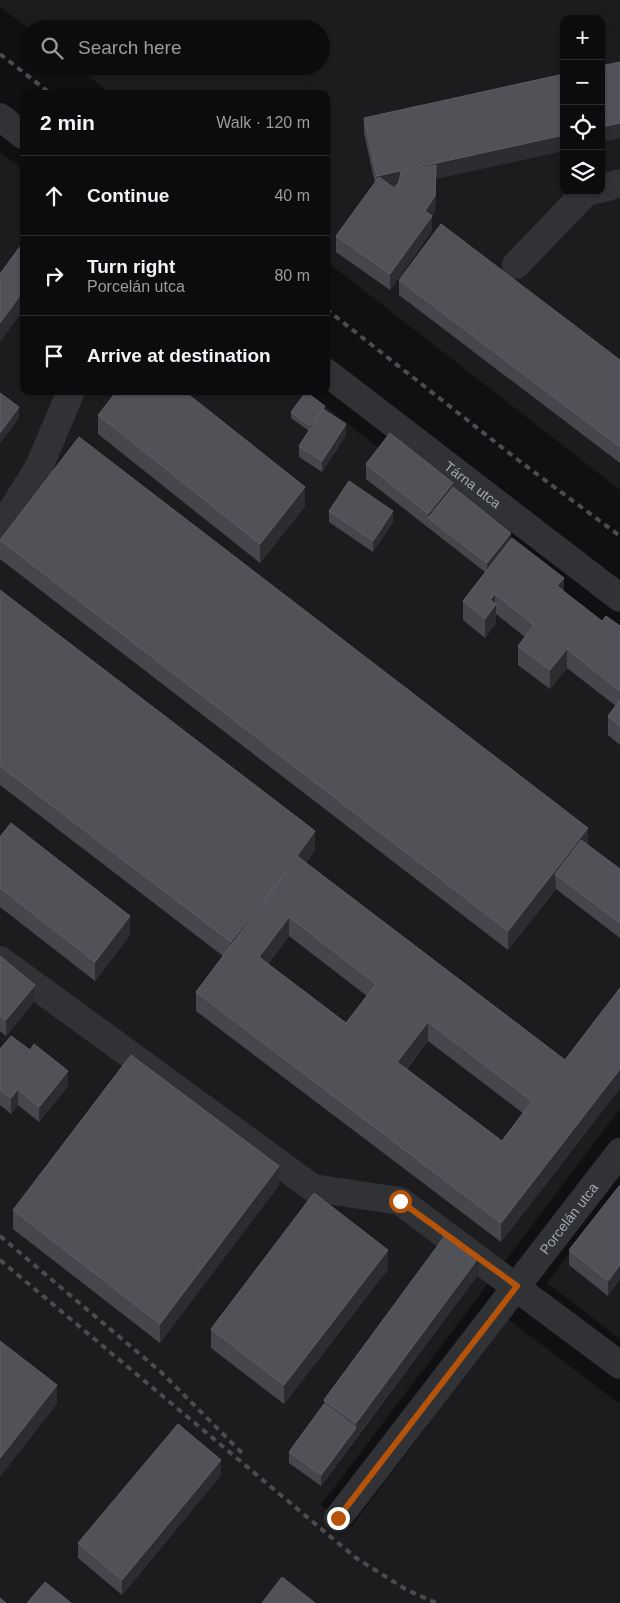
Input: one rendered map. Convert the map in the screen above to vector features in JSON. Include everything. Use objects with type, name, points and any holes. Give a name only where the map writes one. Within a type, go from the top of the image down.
[{"type":"street","points":[[0,117],[20,133]]},
{"type":"street","points":[[605,188],[620,183]]},
{"type":"street","points":[[516,265],[583,195]]},
{"type":"street","name":"Tárna utca","points":[[330,375],[620,598]]},
{"type":"street","points":[[0,528],[40,467],[69,395]]},
{"type":"street","points":[[0,960],[313,1188],[400,1201],[517,1286],[620,1365]]},
{"type":"street","name":"Porcelán utca","points":[[338,1518],[620,1152]]},
{"type":"shaded area","points":[[0,0],[620,0],[620,490],[330,264],[330,90],[106,90],[87,75],[330,75],[330,20],[20,20],[20,22],[0,7]]},
{"type":"shaded area","points":[[0,152],[20,167],[20,395],[311,395],[620,637],[620,1109],[321,1505],[350,1528],[508,1319],[620,1404],[620,1603],[0,1603]]},
{"type":"shaded area","points":[[620,1188],[620,1339],[547,1283]]},
{"type":"building","points":[[620,62],[620,123],[605,126],[605,105],[605,65]]},
{"type":"building","points":[[560,75],[560,136],[377,176],[364,118]]},
{"type":"building","points":[[436,165],[435,196],[425,211],[432,216],[390,274],[336,236],[379,177],[394,188],[399,182],[401,172]]},
{"type":"building","points":[[441,224],[620,360],[620,447],[399,280]]},
{"type":"building","points":[[20,246],[20,296],[0,323],[0,274]]},
{"type":"building","points":[[0,393],[19,407],[0,433]]},
{"type":"building","points":[[114,395],[189,395],[305,487],[260,544],[98,415]]},
{"type":"building","points":[[304,395],[310,395],[325,406],[310,426],[291,412]]},
{"type":"building","points":[[323,409],[346,424],[322,461],[299,446]]},
{"type":"building","points":[[390,433],[453,483],[428,514],[366,464]]},
{"type":"building","points":[[79,437],[588,828],[508,931],[0,540]]},
{"type":"building","points":[[349,481],[393,511],[373,541],[329,511]]},
{"type":"building","points":[[453,487],[511,533],[487,563],[428,518]]},
{"type":"building","points":[[512,538],[564,578],[557,586],[602,621],[606,616],[620,626],[620,691],[567,649],[550,670],[518,646],[534,625],[495,594],[490,600],[496,604],[485,619],[463,601]]},
{"type":"building","points":[[0,590],[315,831],[297,856],[565,1060],[620,988],[620,1069],[501,1223],[196,992],[287,871],[231,942],[0,766]],"holes":[[[289,917],[376,984],[346,1023],[259,957]],[[428,1022],[532,1101],[502,1141],[397,1062]]]},
{"type":"building","points":[[620,700],[620,726],[608,716]]},
{"type":"building","points":[[11,823],[130,916],[95,962],[0,888],[0,837]]},
{"type":"building","points":[[581,840],[620,869],[620,923],[555,874]]},
{"type":"building","points":[[0,956],[35,985],[6,1020],[0,1016]]},
{"type":"building","points":[[11,1036],[30,1050],[34,1044],[68,1071],[39,1107],[18,1089],[11,1098],[0,1090],[0,1049]]},
{"type":"building","points":[[131,1055],[279,1166],[160,1324],[13,1210]]},
{"type":"building","points":[[620,1185],[620,1265],[608,1281],[569,1250]]},
{"type":"building","points":[[314,1193],[388,1250],[284,1385],[211,1329]]},
{"type":"building","points":[[447,1233],[479,1257],[356,1423],[324,1400]]},
{"type":"building","points":[[0,1341],[57,1385],[0,1458]]},
{"type":"building","points":[[324,1404],[356,1428],[321,1475],[289,1452]]},
{"type":"building","points":[[178,1424],[221,1460],[122,1580],[78,1543]]},
{"type":"building","points":[[282,1577],[315,1603],[262,1603]]},
{"type":"building","points":[[45,1582],[71,1603],[27,1603]]},
{"type":"railway","points":[[0,54],[20,70]]},
{"type":"railway","points":[[27,75],[46,90]]},
{"type":"railway","points":[[330,312],[518,460],[620,536]]},
{"type":"railway","points":[[0,1236],[161,1372],[244,1455]]},
{"type":"railway","points":[[0,1260],[356,1558],[407,1590],[436,1603]]},
{"type":"route","points":[[338,1518],[517,1286],[400,1201]]}]
